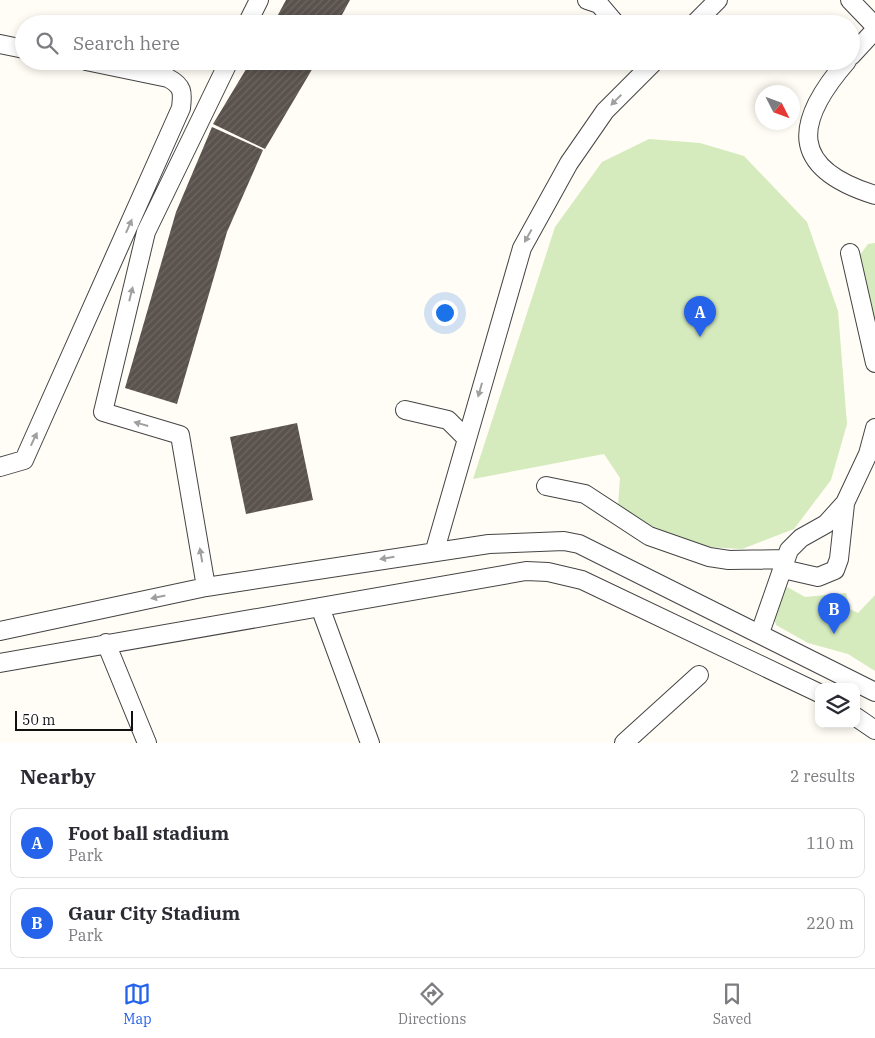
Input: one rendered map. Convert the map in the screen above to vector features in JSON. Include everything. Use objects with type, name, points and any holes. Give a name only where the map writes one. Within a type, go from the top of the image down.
[{"type":"street","points":[[252,15],[259,0]]},
{"type":"street","points":[[587,0],[599,4],[608,15]]},
{"type":"street","points":[[703,15],[718,0]]},
{"type":"street","points":[[850,0],[875,26]]},
{"type":"street","points":[[860,46],[875,30]]},
{"type":"street","points":[[0,44],[15,47]]},
{"type":"street","points":[[0,467],[24,460],[181,108],[183,91],[178,83],[168,78],[129,70]]},
{"type":"street","points":[[206,587],[180,435],[102,412],[146,232],[225,70]]},
{"type":"street","points":[[435,550],[522,248],[568,163],[605,111],[644,70]]},
{"type":"street","points":[[840,70],[821,93],[813,109],[808,128],[810,151],[819,165],[846,184],[875,195]]},
{"type":"street","points":[[850,253],[875,363]]},
{"type":"street","points":[[405,410],[448,420],[466,438]]},
{"type":"street","points":[[760,633],[784,564],[794,544],[826,524],[845,503],[868,454],[875,428]]},
{"type":"street","points":[[546,486],[585,494],[649,536],[700,554],[729,560],[784,564],[818,577],[835,570],[839,559],[845,503]]},
{"type":"street","points":[[0,631],[206,587],[435,550],[489,544],[564,541],[578,544],[760,633],[875,692]]},
{"type":"street","points":[[0,663],[106,643],[526,572],[548,572],[582,580],[815,691]]},
{"type":"street","points":[[320,607],[370,743]]},
{"type":"street","points":[[106,643],[147,743]]},
{"type":"street","points":[[624,743],[699,675]]},
{"type":"street","points":[[860,719],[875,730]]},
{"type":"green space","points":[[649,139],[700,143],[744,156],[807,222],[838,311],[847,424],[831,480],[794,529],[742,549],[690,546],[639,524],[618,505],[620,478],[604,454],[473,479],[555,227],[602,162]]},
{"type":"green space","points":[[875,243],[875,339],[857,259],[868,244]]},
{"type":"green space","points":[[787,587],[805,597],[846,593],[850,609],[858,613],[875,595],[875,671],[848,654],[808,643],[776,625],[771,605]]},
{"type":"building","points":[[286,0],[350,0],[342,15],[278,15]]},
{"type":"building","points":[[246,70],[312,70],[265,149],[213,124]]},
{"type":"building","points":[[212,127],[263,150],[227,232],[177,404],[125,388],[176,212]]},
{"type":"building","points":[[297,423],[313,500],[246,514],[230,437]]},
{"type":"place","name":"Foot ball stadium","points":[[700,337]]},
{"type":"place","name":"Gaur City Stadium","points":[[834,634]]}]
